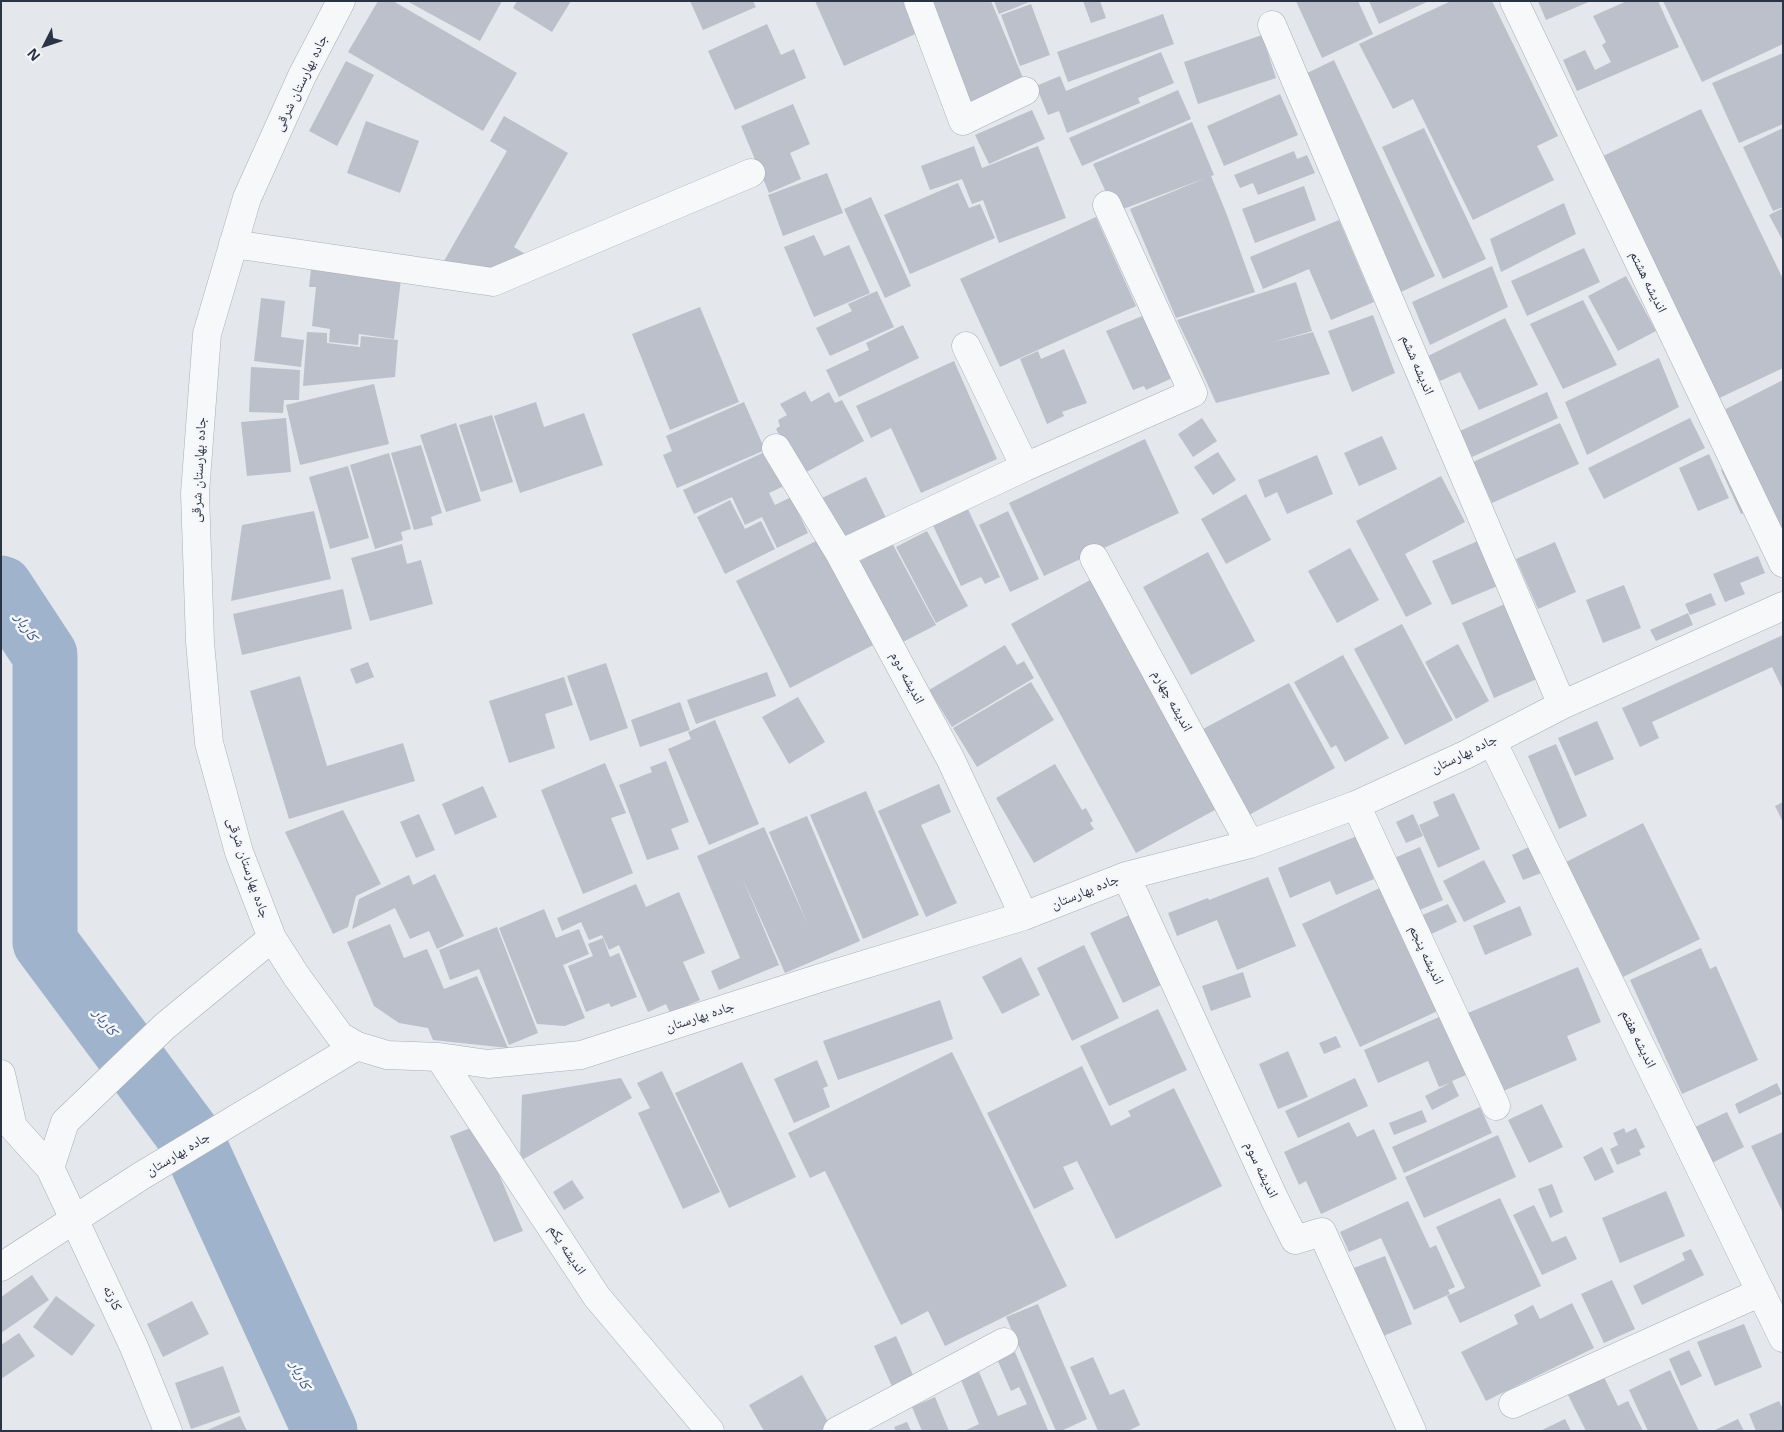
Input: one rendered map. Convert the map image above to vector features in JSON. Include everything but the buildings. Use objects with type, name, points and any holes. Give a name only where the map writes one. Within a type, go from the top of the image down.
[{"type":"street","name":"جاده بهارستان شرقی","points":[[297,977],[272,938],[240,852],[209,743],[200,642],[195,493],[207,334],[233,244],[247,198],[302,76],[341,1]]},
{"type":"street","points":[[918,1],[963,121],[1025,90]]},
{"type":"street","name":"اندیشه هشتم","points":[[1514,1],[1783,563]]},
{"type":"street","name":"اندیشه ششم","points":[[1272,25],[1562,705]]},
{"type":"street","points":[[233,244],[493,282],[752,173]]},
{"type":"street","points":[[840,554],[1026,467],[1194,393],[1107,205]]},
{"type":"street","points":[[966,346],[1026,467]]},
{"type":"street","name":"اندیشه دوم","points":[[776,448],[840,554],[950,758],[1024,916]]},
{"type":"street","name":"اندیشه چهارم","points":[[1094,558],[1250,844]]},
{"type":"street","name":"جاده بهارستان","points":[[297,977],[340,1036],[357,1046],[387,1055],[439,1057],[488,1064],[581,1055],[810,981],[1024,916],[1126,876],[1250,844],[1356,805],[1465,756],[1562,705],[1783,606]]},
{"type":"street","name":"اندیشه هفتم","points":[[1492,741],[1783,1338]]},
{"type":"street","name":"اندیشه پنجم","points":[[1356,805],[1496,1106]]},
{"type":"street","name":"اندیشه سوم","points":[[1126,876],[1295,1240],[1322,1232],[1412,1431]]},
{"type":"street","points":[[50,1168],[65,1122],[165,1026],[272,938]]},
{"type":"street","name":"جاده بهارستان","points":[[1,1267],[141,1176],[357,1046]]},
{"type":"street","name":"اندیشه یکم","points":[[439,1057],[598,1297],[710,1431]]},
{"type":"street","name":"کارته","points":[[1,1074],[14,1127],[50,1168],[134,1347],[168,1431]]},
{"type":"street","points":[[1513,1404],[1761,1292]]},
{"type":"street","points":[[837,1431],[1004,1342]]},
{"type":"waterway","name":"کاربار","points":[[1,588],[45,655],[45,942],[192,1140],[325,1431]]}]
